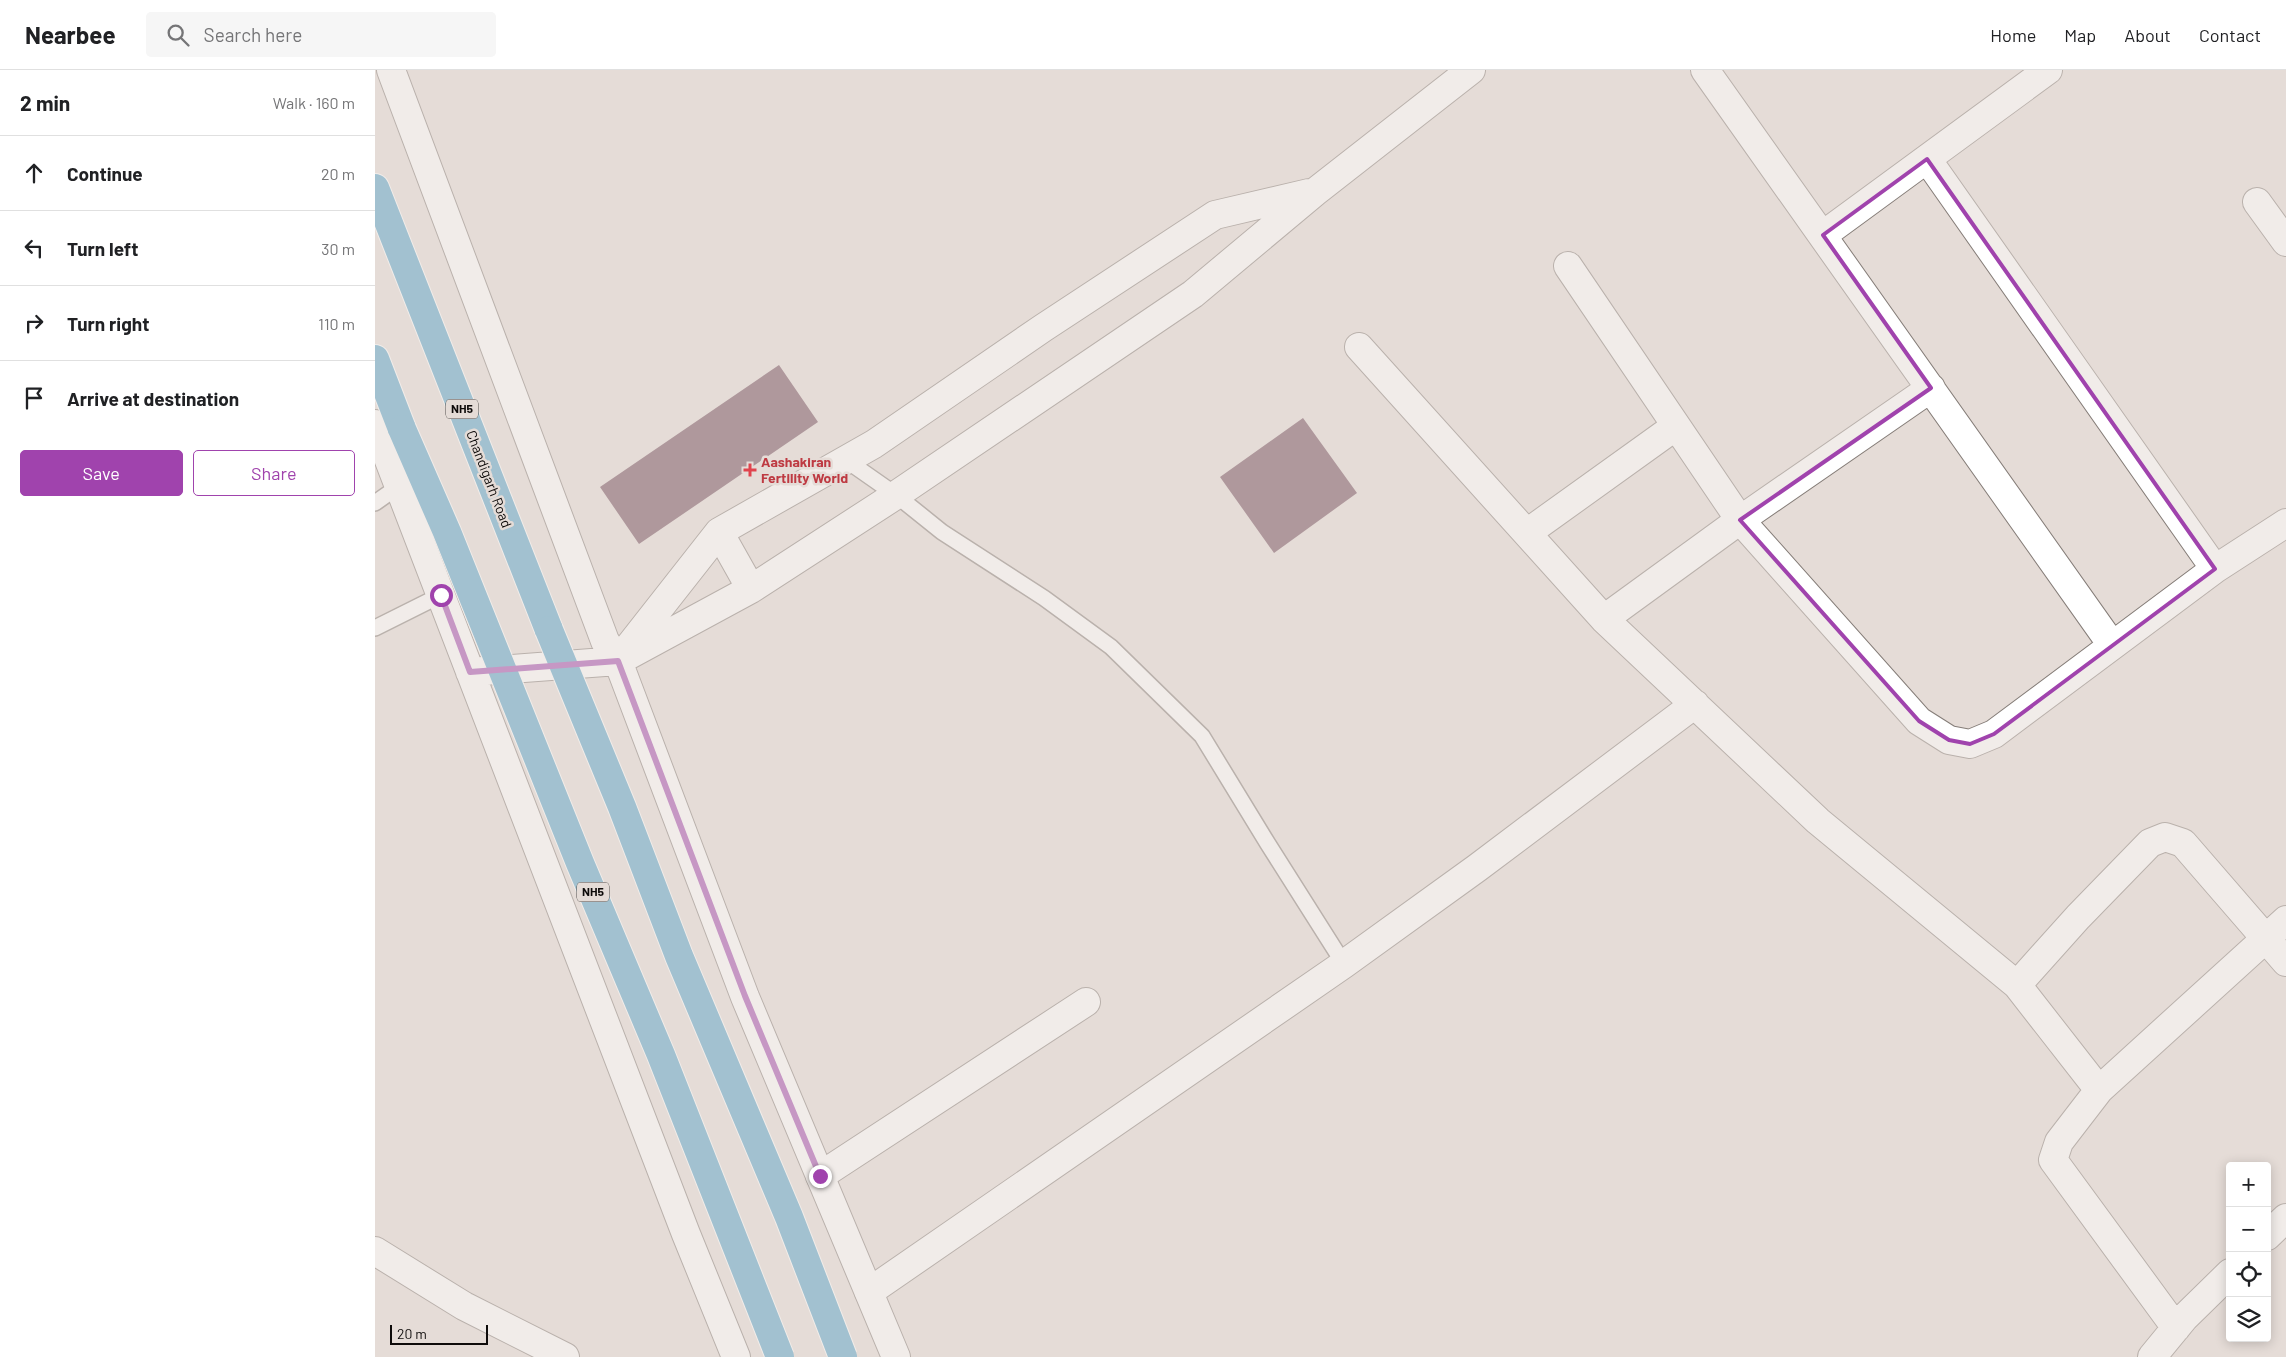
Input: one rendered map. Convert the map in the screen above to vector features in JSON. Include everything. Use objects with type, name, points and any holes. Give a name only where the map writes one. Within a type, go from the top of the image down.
[{"type":"highway","name":"Chandigarh Road","points":[[375,188],[549,630],[622,807],[679,956],[789,1217],[843,1357]]},
{"type":"highway","name":"NH5","points":[[375,359],[402,429],[447,532],[661,1055],[780,1357]]},
{"type":"street","points":[[391,70],[605,641],[618,661],[745,996],[896,1357]]},
{"type":"street","points":[[470,672],[618,661],[751,589],[895,495],[1193,294],[1315,192],[1471,70]]},
{"type":"street","points":[[1705,70],[2111,645]]},
{"type":"street","points":[[1823,235],[2048,70]]},
{"type":"street","points":[[1927,159],[2215,569]]},
{"type":"street","points":[[618,661],[719,532],[874,444],[1043,328],[1215,215],[1315,192]]},
{"type":"street","points":[[2257,202],[2286,242]]},
{"type":"street","points":[[1568,266],[1740,520],[1919,721],[1949,740],[1969,744],[1994,734],[2215,569],[2286,523]]},
{"type":"street","points":[[1359,347],[1604,619],[1819,821],[2017,985],[2099,1090]]},
{"type":"street","points":[[1604,619],[1740,520],[1931,388]]},
{"type":"street","points":[[1527,533],[1676,426]]},
{"type":"street","points":[[378,441],[399,486],[686,1234],[736,1357]]},
{"type":"street","points":[[719,532],[751,589]]},
{"type":"street","points":[[869,1292],[1344,964],[1477,868],[1695,704]]},
{"type":"street","points":[[2017,985],[2078,917],[2150,843],[2165,837],[2183,843],[2286,962]]},
{"type":"street","points":[[2176,1328],[2053,1160],[2059,1142],[2099,1090],[2286,920]]},
{"type":"street","points":[[820,1176],[1086,1002]]},
{"type":"street","points":[[2271,1232],[2286,1218]]},
{"type":"street","points":[[375,1251],[464,1306],[565,1357]]},
{"type":"street","points":[[2152,1357],[2183,1318],[2226,1277]]},
{"type":"lane","points":[[846,460],[895,495],[941,532],[1043,598],[1111,647],[1202,736],[1344,964]]},
{"type":"lane","points":[[375,503],[399,486]]},
{"type":"lane","points":[[375,628],[441,595]]},
{"type":"highlighted area","points":[[1927,159],[2215,569],[1994,734],[1970,744],[1949,740],[1919,721],[1740,520],[1931,388],[1823,235]]},
{"type":"building","points":[[779,365],[818,422],[639,544],[600,487]]},
{"type":"building","points":[[1303,418],[1357,493],[1274,553],[1220,477]]},
{"type":"place","name":"Aashakiran Fertility World","points":[[750,470]]},
{"type":"route","points":[[441,595],[470,672],[618,661],[745,996],[820,1176]]}]
